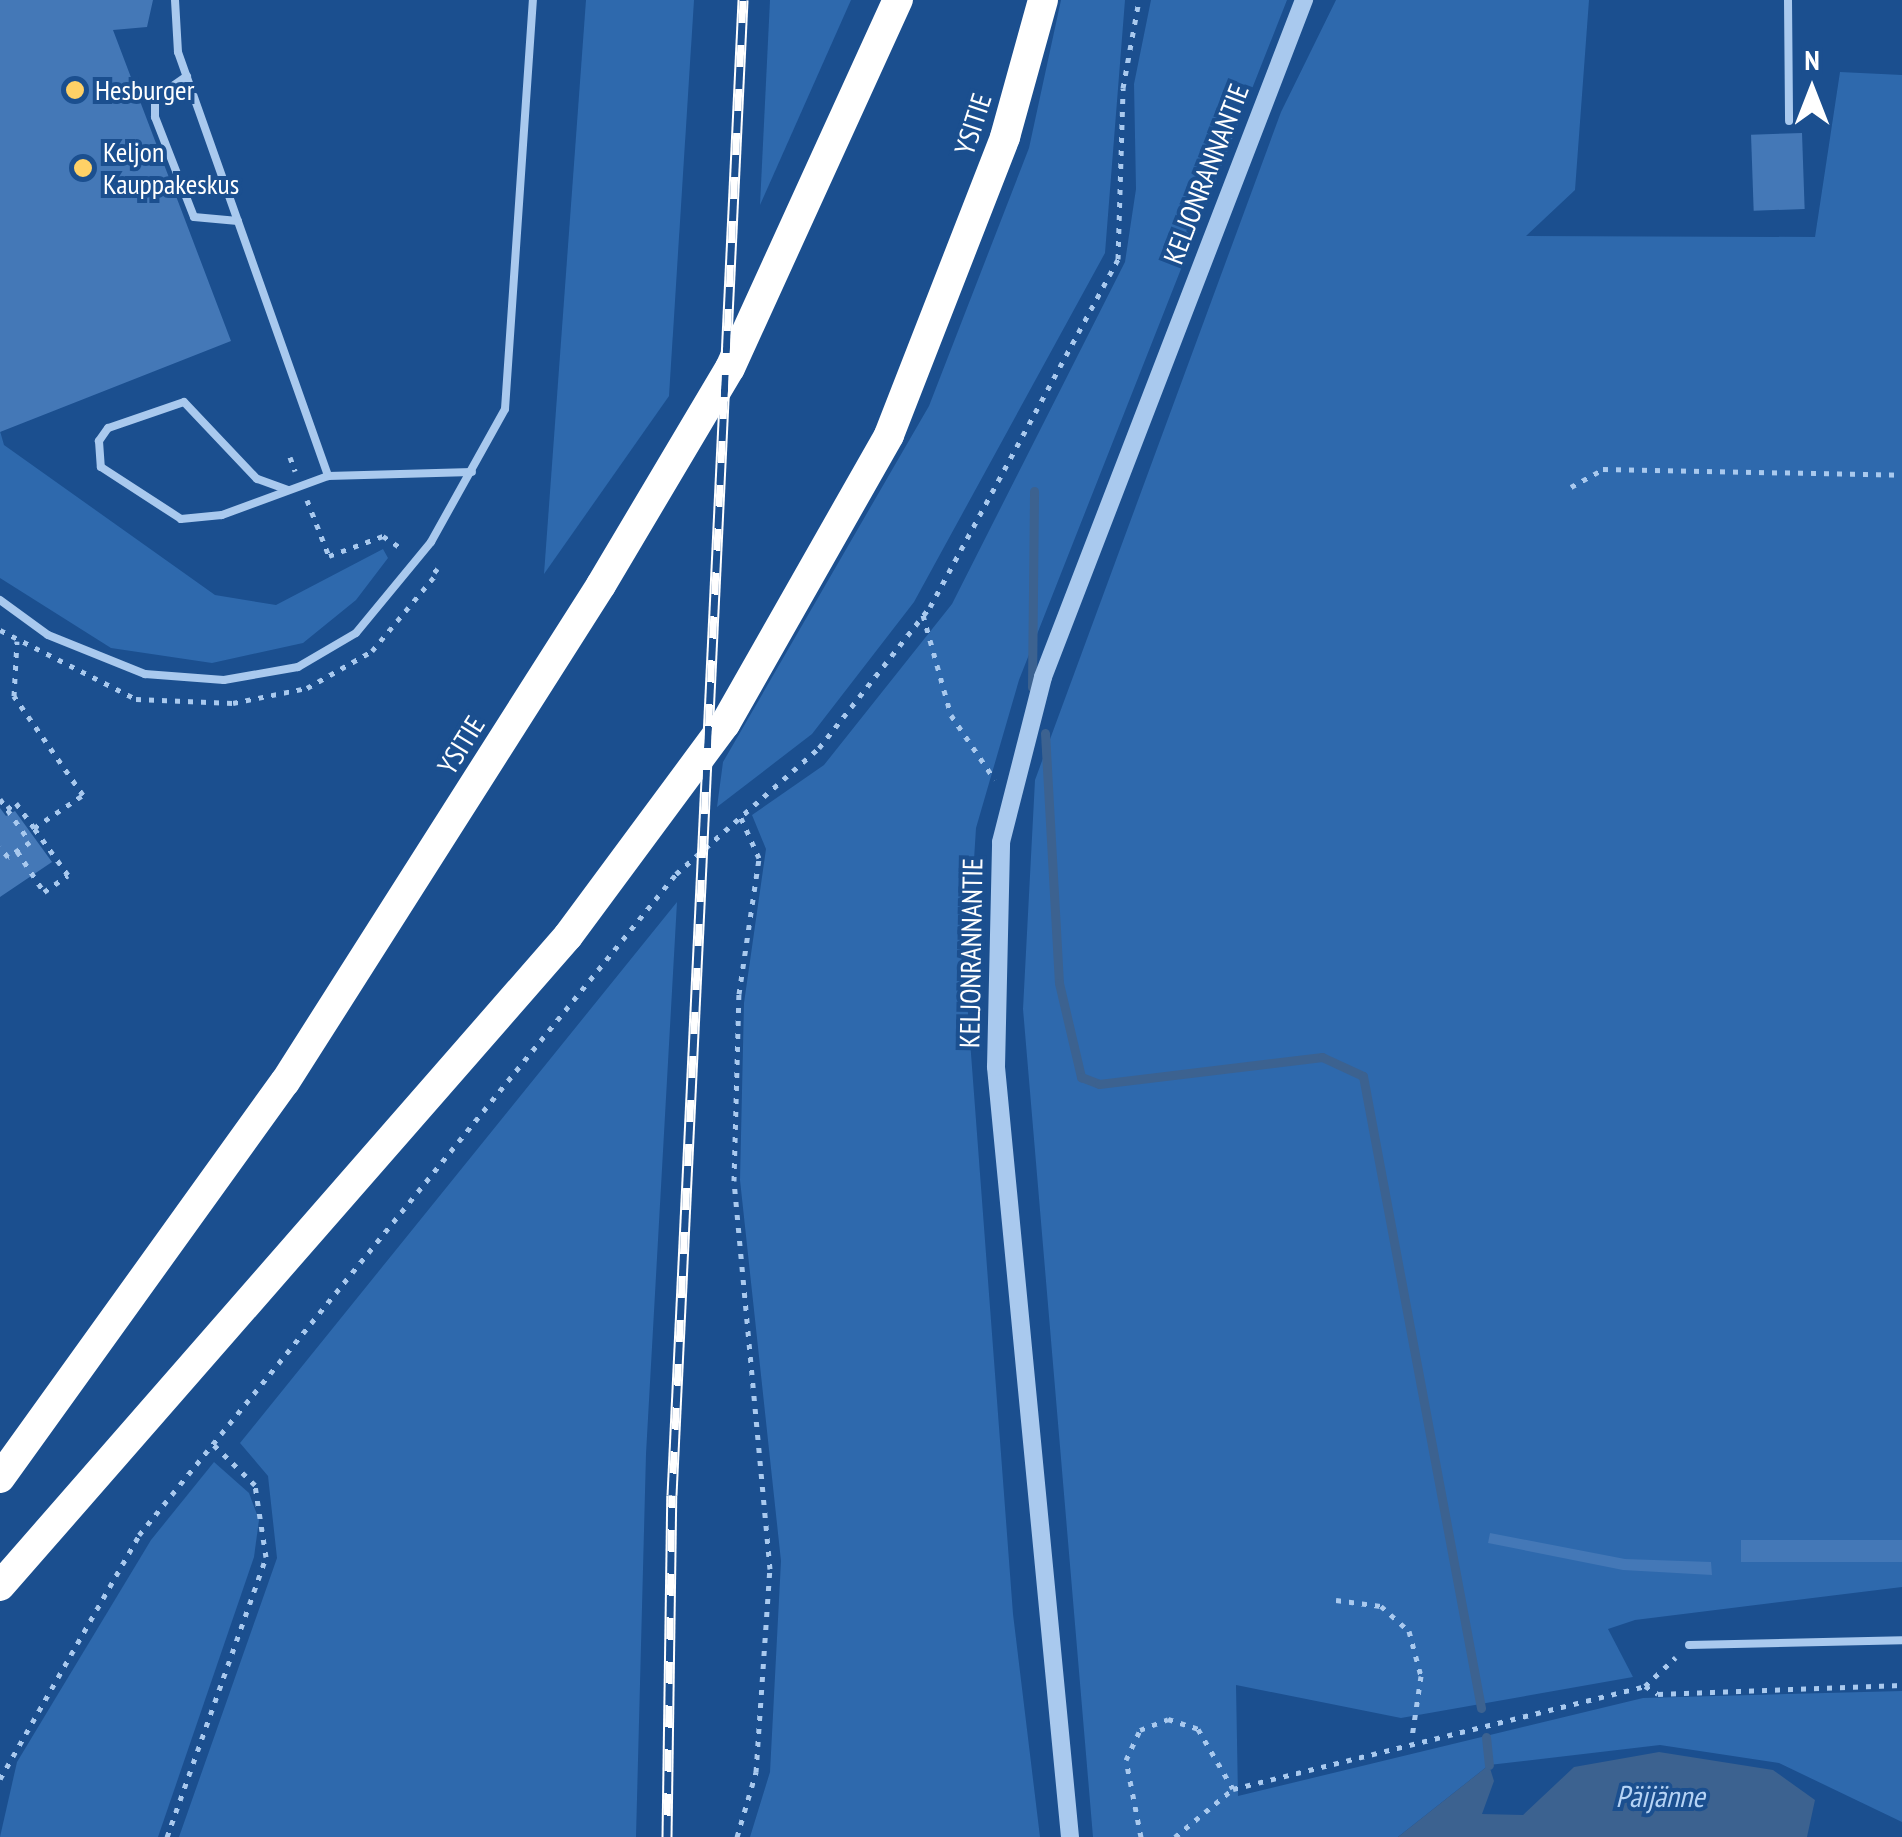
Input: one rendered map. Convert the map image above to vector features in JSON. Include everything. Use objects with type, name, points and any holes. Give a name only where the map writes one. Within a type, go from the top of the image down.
[{"type":"highway","name":"YSITIE","points":[[0,1478],[285,1082],[602,586],[730,368],[898,0]]},
{"type":"highway","name":"YSITIE","points":[[0,1586],[568,936],[725,724],[889,434],[1006,137],[1043,0]]},
{"type":"street","name":"KELJONRANNANTIE","points":[[1070,1837],[995,1050],[994,915],[1010,797],[1049,659],[1304,0]]},
{"type":"lane","points":[[175,0],[186,76],[328,476]]},
{"type":"lane","points":[[0,600],[87,654],[144,674],[224,680],[298,667],[356,633],[418,558],[472,472],[505,409],[533,0]]},
{"type":"lane","points":[[1788,0],[1789,121]]},
{"type":"lane","points":[[186,76],[155,98],[155,117],[194,217],[238,221]]},
{"type":"lane","points":[[288,490],[257,479],[184,402],[108,428],[99,441],[101,467],[181,519],[222,515],[328,476],[472,472]]},
{"type":"lane","points":[[1689,1645],[1902,1640]]},
{"type":"path","points":[[0,1779],[97,1601],[212,1443],[676,874],[738,811],[819,748],[923,616],[1118,259],[1123,88],[1140,0]]},
{"type":"path","points":[[0,630],[136,699],[233,703],[307,688],[372,651],[438,572],[383,536],[329,556],[290,457]]},
{"type":"path","points":[[1571,487],[1603,470],[1902,475]]},
{"type":"path","points":[[923,616],[950,714],[1010,797]]},
{"type":"path","points":[[16,641],[14,696],[83,795],[34,828]]},
{"type":"path","points":[[0,799],[30,842],[8,857],[0,847]]},
{"type":"path","points":[[7,809],[16,803],[68,875],[44,892],[16,851]]},
{"type":"path","points":[[737,1837],[756,1772],[770,1568],[734,1181],[739,994],[759,858],[738,811]]},
{"type":"path","points":[[167,1837],[266,1557],[255,1485],[212,1443]]},
{"type":"path","points":[[1336,1600],[1381,1606],[1409,1631],[1421,1676],[1412,1738]]},
{"type":"path","points":[[1174,1837],[1233,1789],[1412,1738],[1646,1686],[1689,1645]]},
{"type":"path","points":[[1646,1686],[1658,1694],[1902,1684]]},
{"type":"path","points":[[1141,1837],[1126,1760],[1140,1730],[1168,1718],[1198,1729],[1233,1789]]},
{"type":"shaded area","points":[[586,0],[694,0],[669,396],[544,574]]},
{"type":"shaded area","points":[[770,0],[851,0],[760,205]]},
{"type":"shaded area","points":[[1061,0],[1125,0],[1105,253],[914,602],[812,734],[717,807],[723,762],[929,406],[1029,148]]},
{"type":"shaded area","points":[[1151,0],[1287,0],[1019,680],[976,828],[966,987],[1013,1614],[1040,1837],[750,1837],[770,1772],[781,1561],[740,1180],[744,1003],[766,849],[752,815],[824,765],[952,604],[1125,262],[1136,189],[1134,84]]},
{"type":"shaded area","points":[[1336,0],[1589,0],[1575,190],[1526,236],[1815,237],[1840,72],[1902,75],[1902,1587],[1635,1620],[1608,1629],[1633,1677],[1401,1718],[1236,1685],[1238,1796],[1643,1698],[1902,1691],[1902,1822],[1779,1763],[1660,1745],[1489,1765],[1398,1837],[1093,1837],[1023,1009],[1035,780],[1281,112]]},
{"type":"shaded area","points":[[0,431],[4,445],[215,595],[276,605],[383,549],[388,558],[356,600],[303,643],[212,663],[111,648],[0,578]]},
{"type":"shaded area","points":[[677,902],[646,1454],[636,1837],[179,1837],[277,1558],[268,1476],[240,1443]]},
{"type":"shaded area","points":[[214,1462],[249,1493],[259,1520],[254,1557],[158,1837],[0,1837],[17,1762],[151,1540]]},
{"type":"water","name":"Päijänne","points":[[1659,1752],[1773,1770],[1815,1800],[1807,1837],[1398,1837],[1489,1765],[1494,1781],[1482,1814],[1523,1815],[1574,1767]]},
{"type":"building","name":"Keljon Kauppakeskus","points":[[0,0],[153,0],[147,27],[113,30],[231,341],[0,432]]},
{"type":"building","points":[[1802,133],[1805,209],[1754,211],[1751,135]]},
{"type":"building","points":[[0,808],[6,816],[15,811],[52,862],[0,897]]},
{"type":"building","points":[[1490,1533],[1625,1559],[1711,1562],[1712,1575],[1623,1570],[1488,1543]]},
{"type":"building","points":[[1741,1540],[1902,1540],[1902,1562],[1741,1562]]},
{"type":"waterway","points":[[1032,687],[1034,491]]},
{"type":"waterway","points":[[1045,733],[1059,983],[1081,1077],[1099,1084],[1322,1057],[1363,1076],[1481,1708]]},
{"type":"waterway","points":[[1486,1737],[1489,1765]]},
{"type":"railway","points":[[667,1837],[672,1495],[743,0]]},
{"type":"place","name":"Hesburger","points":[[75,90]]},
{"type":"place","name":"Keljon Kauppakeskus","points":[[83,168]]}]
